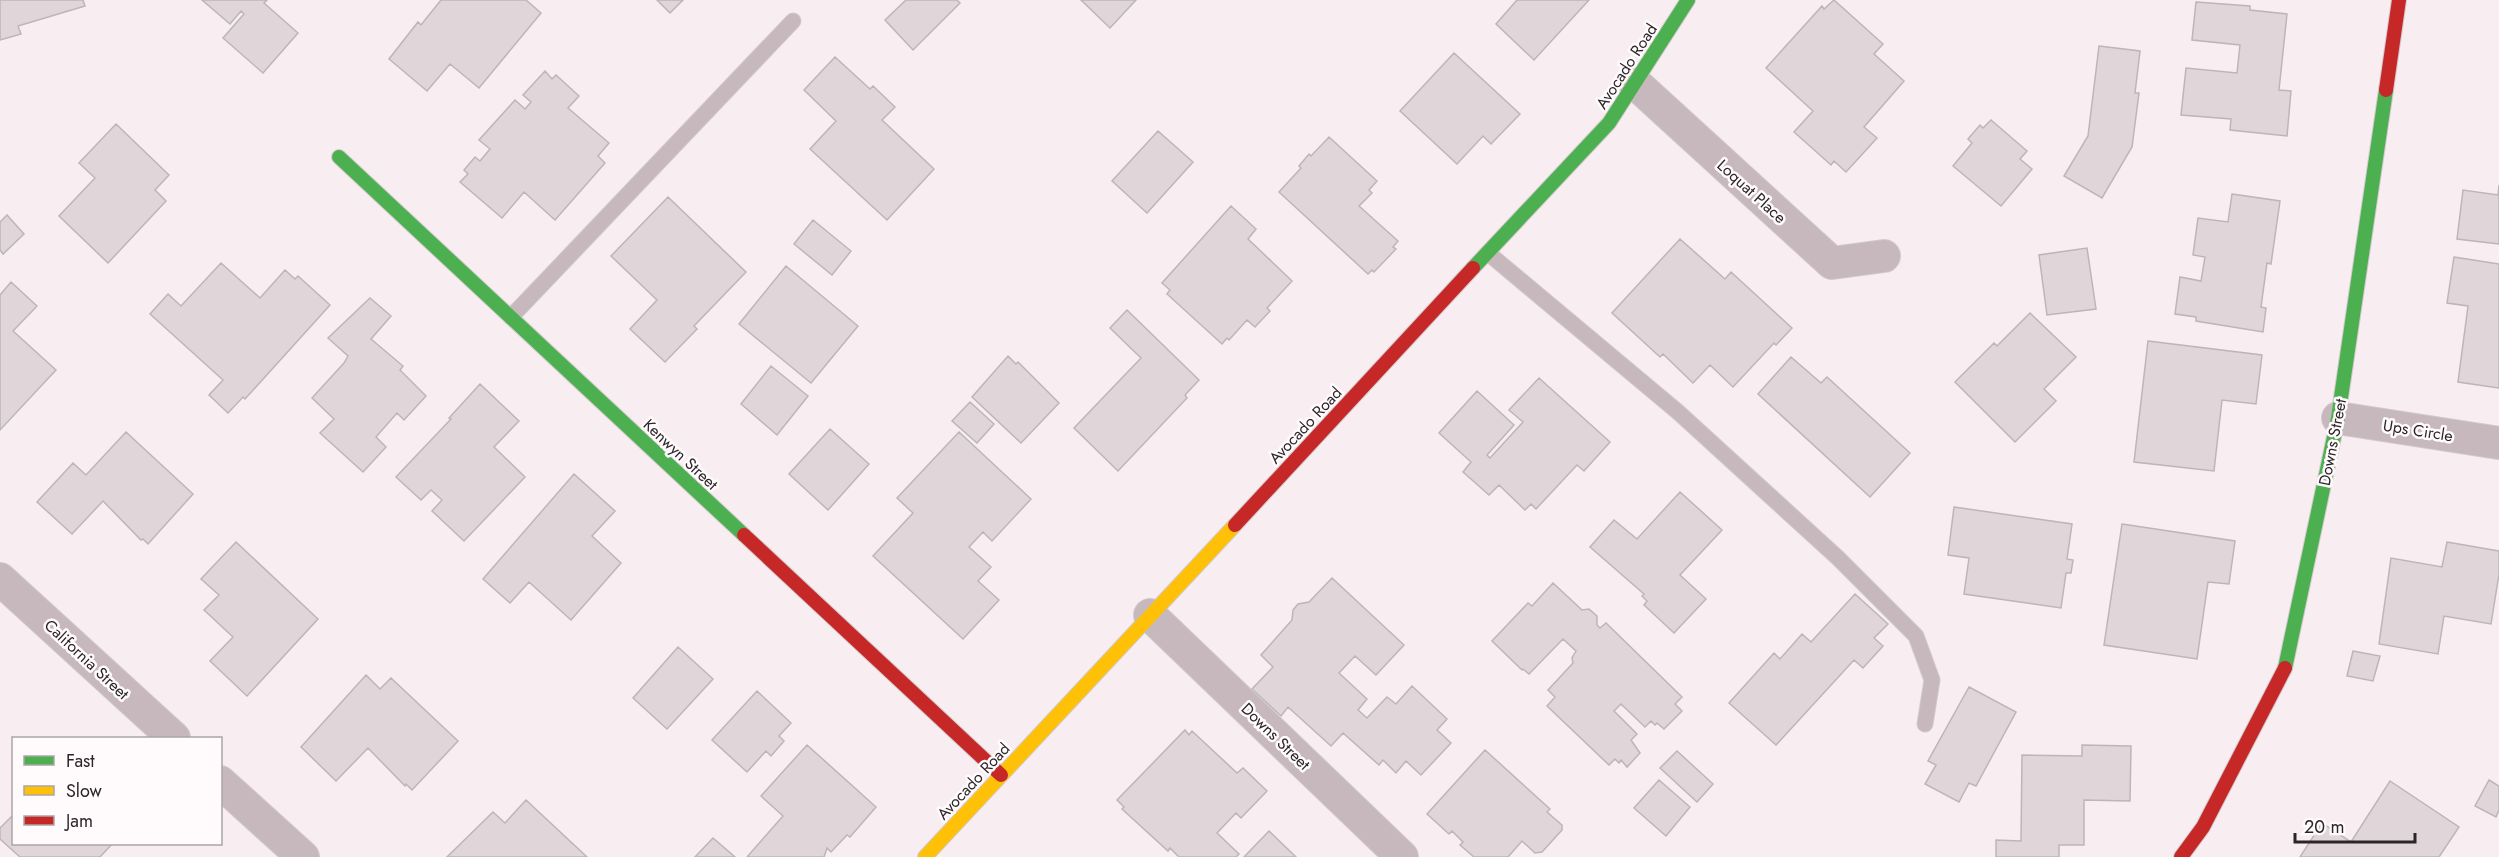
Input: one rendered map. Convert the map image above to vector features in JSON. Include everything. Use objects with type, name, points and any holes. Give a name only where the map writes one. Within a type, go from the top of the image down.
[{"type":"street","name":"Avocado Road","points":[[925,857],[1609,123],[1688,0]]},
{"type":"street","name":"Downs Street","points":[[2181,857],[2203,827],[2284,672],[2338,418],[2399,0]]},
{"type":"street","name":"Loquat Place","points":[[1635,83],[1832,263],[1884,256]]},
{"type":"street","name":"Kenwyn Street","points":[[339,157],[1002,775]]},
{"type":"street","name":"Ups Circle","points":[[2338,418],[2499,443]]},
{"type":"street","name":"California Street","points":[[0,579],[173,737]]},
{"type":"street","name":"Downs Street","points":[[1150,615],[1402,857]]},
{"type":"street","points":[[222,784],[303,857]]},
{"type":"lane","points":[[511,318],[793,21]]},
{"type":"lane","points":[[1488,253],[1678,411],[1838,558],[1916,636],[1932,680],[1925,724]]},
{"type":"building","points":[[0,0],[83,0],[85,6],[18,26],[21,34],[0,40]]},
{"type":"building","points":[[202,0],[267,0],[264,3],[298,33],[263,73],[223,38],[244,14],[241,11],[230,24]]},
{"type":"building","points":[[441,0],[526,0],[541,13],[479,88],[450,64],[427,91],[389,59],[418,22],[421,25]]},
{"type":"building","points":[[657,0],[683,0],[670,13]]},
{"type":"building","points":[[906,0],[957,0],[960,3],[913,50],[885,20]]},
{"type":"building","points":[[1081,0],[1136,0],[1110,28]]},
{"type":"building","points":[[1517,0],[1589,0],[1534,60],[1496,24]]},
{"type":"building","points":[[1834,0],[1883,44],[1874,54],[1904,81],[1864,127],[1877,138],[1846,172],[1834,161],[1831,165],[1794,132],[1813,111],[1766,68],[1822,6],[1824,9]]},
{"type":"building","points":[[2196,2],[2250,6],[2250,10],[2287,14],[2279,90],[2291,91],[2287,136],[2230,130],[2231,119],[2181,115],[2186,68],[2237,73],[2240,45],[2192,40]]},
{"type":"building","points":[[2099,46],[2140,51],[2135,93],[2139,93],[2132,147],[2102,198],[2064,176],[2088,136]]},
{"type":"building","points":[[1454,53],[1520,114],[1491,144],[1483,136],[1457,164],[1400,111]]},
{"type":"building","points":[[835,57],[870,89],[873,86],[895,107],[882,120],[934,169],[887,220],[810,149],[836,121],[804,90]]},
{"type":"building","points":[[545,71],[552,79],[556,75],[579,96],[568,108],[609,143],[598,156],[605,163],[555,220],[524,192],[502,218],[460,182],[468,174],[464,170],[475,157],[480,161],[490,149],[479,140],[515,100],[525,109],[531,102],[523,95]]},
{"type":"building","points":[[1991,120],[2027,151],[2020,159],[2032,169],[2001,206],[1953,166],[1972,143],[1968,139],[1980,125],[1983,128]]},
{"type":"building","points":[[116,124],[169,175],[155,190],[166,201],[108,263],[59,216],[95,178],[79,163]]},
{"type":"building","points":[[1158,131],[1193,162],[1147,213],[1112,181]]},
{"type":"building","points":[[1329,137],[1377,181],[1369,190],[1372,193],[1359,206],[1398,241],[1393,247],[1396,249],[1374,272],[1372,270],[1368,274],[1279,192],[1301,168],[1299,166],[1309,154],[1311,156]]},
{"type":"building","points":[[2499,185],[2499,244],[2457,239],[2463,190],[2498,195]]},
{"type":"building","points":[[2232,194],[2280,201],[2271,264],[2267,263],[2261,307],[2266,308],[2263,332],[2196,321],[2196,317],[2175,314],[2180,277],[2201,281],[2205,257],[2193,255],[2198,218],[2228,222]]},
{"type":"building","points":[[668,197],[746,272],[694,326],[697,329],[665,362],[630,329],[657,300],[611,256]]},
{"type":"building","points":[[1231,206],[1256,229],[1248,239],[1292,281],[1267,308],[1270,311],[1255,327],[1247,320],[1229,340],[1227,338],[1222,344],[1167,294],[1170,290],[1162,283]]},
{"type":"building","points":[[7,215],[24,234],[3,254],[0,250],[0,222]]},
{"type":"building","points":[[813,220],[851,251],[832,275],[794,244]]},
{"type":"building","points":[[1680,239],[1725,279],[1731,272],[1792,328],[1776,345],[1774,343],[1733,387],[1710,365],[1693,383],[1663,354],[1660,357],[1612,313]]},
{"type":"building","points":[[2087,248],[2096,309],[2047,315],[2039,255]]},
{"type":"building","points":[[2454,257],[2499,264],[2499,388],[2458,382],[2468,306],[2447,303]]},
{"type":"building","points":[[221,263],[260,298],[285,270],[295,279],[298,276],[330,305],[245,399],[243,397],[228,413],[209,395],[223,380],[150,314],[168,294],[181,306]]},
{"type":"building","points":[[786,266],[858,326],[811,383],[739,324]]},
{"type":"building","points":[[11,282],[37,306],[13,331],[56,370],[0,430],[0,295]]},
{"type":"building","points":[[370,298],[391,316],[371,339],[403,366],[400,370],[426,396],[404,420],[397,413],[376,437],[386,447],[363,472],[320,433],[334,419],[312,398],[348,356],[328,338]]},
{"type":"building","points":[[1127,310],[1199,380],[1185,395],[1187,398],[1118,471],[1074,428],[1141,358],[1110,328]]},
{"type":"building","points":[[2030,313],[2076,357],[2044,389],[2056,401],[2015,442],[1955,382],[1994,343],[1997,346]]},
{"type":"building","points":[[2148,341],[2262,355],[2256,404],[2222,400],[2214,471],[2134,462]]},
{"type":"building","points":[[1008,356],[1016,364],[1018,362],[1059,403],[1021,443],[972,397]]},
{"type":"building","points":[[1791,357],[1821,383],[1827,377],[1910,453],[1870,497],[1758,394]]},
{"type":"building","points":[[771,366],[808,396],[777,435],[741,404]]},
{"type":"building","points":[[1539,378],[1610,442],[1584,471],[1577,465],[1536,509],[1531,504],[1525,510],[1499,485],[1489,495],[1463,472],[1471,462],[1439,433],[1477,391],[1514,425],[1487,455],[1490,458],[1523,422],[1509,410]]},
{"type":"building","points":[[480,384],[519,421],[494,447],[525,477],[464,541],[432,511],[442,500],[431,490],[421,500],[396,477],[451,419],[449,418]]},
{"type":"building","points":[[970,402],[994,424],[977,443],[952,421]]},
{"type":"building","points":[[830,429],[869,464],[828,510],[789,474]]},
{"type":"building","points":[[126,432],[193,494],[148,544],[143,539],[141,540],[103,501],[72,534],[37,502],[73,463],[86,475]]},
{"type":"building","points":[[959,432],[1031,499],[992,541],[983,532],[969,547],[991,567],[978,581],[999,600],[963,639],[873,556],[913,513],[897,498]]},
{"type":"building","points":[[574,474],[615,511],[592,536],[621,563],[571,620],[529,582],[510,603],[483,579]]},
{"type":"building","points":[[1680,492],[1722,530],[1680,575],[1706,599],[1674,633],[1644,605],[1647,601],[1642,596],[1644,594],[1590,547],[1614,520],[1637,539]]},
{"type":"building","points":[[1954,507],[2072,524],[2067,559],[2073,560],[2071,573],[2066,573],[2061,608],[1964,594],[1969,558],[1948,555]]},
{"type":"building","points":[[2122,524],[2235,541],[2229,584],[2208,582],[2197,659],[2104,645]]},
{"type":"building","points":[[236,542],[318,619],[247,696],[210,661],[233,637],[204,610],[219,595],[201,579]]},
{"type":"building","points":[[2447,542],[2499,551],[2499,574],[2491,624],[2444,616],[2438,654],[2379,644],[2391,558],[2442,567]]},
{"type":"building","points":[[1332,578],[1404,645],[1376,675],[1355,656],[1339,673],[1367,699],[1358,710],[1367,718],[1387,697],[1396,704],[1412,686],[1447,719],[1437,730],[1451,743],[1421,775],[1406,761],[1396,773],[1383,760],[1379,765],[1343,733],[1331,746],[1288,707],[1281,716],[1252,689],[1273,667],[1261,655],[1292,620],[1293,610],[1298,604],[1309,602]]},
{"type":"building","points":[[1553,583],[1582,610],[1589,609],[1597,616],[1597,625],[1600,628],[1606,623],[1682,697],[1675,704],[1682,711],[1664,729],[1651,721],[1645,727],[1621,704],[1614,711],[1637,734],[1631,740],[1640,753],[1627,767],[1621,760],[1619,763],[1615,759],[1609,765],[1547,706],[1555,697],[1548,690],[1573,663],[1572,658],[1576,651],[1563,639],[1529,674],[1492,641],[1528,603],[1532,606]]},
{"type":"building","points":[[1855,594],[1888,624],[1874,638],[1883,646],[1863,668],[1854,660],[1776,745],[1729,703],[1774,653],[1780,659],[1802,634],[1811,642]]},
{"type":"building","points":[[678,647],[713,679],[667,729],[633,698]]},
{"type":"building","points":[[2353,651],[2380,656],[2373,681],[2347,676]]},
{"type":"building","points":[[366,675],[380,689],[391,678],[458,741],[412,790],[406,784],[405,786],[368,748],[336,781],[301,747]]},
{"type":"building","points":[[1969,687],[2016,712],[1976,786],[1969,783],[1959,802],[1925,784],[1936,765],[1928,761]]},
{"type":"building","points":[[757,691],[791,723],[779,736],[784,741],[771,756],[766,751],[747,772],[712,740]]},
{"type":"building","points":[[1185,730],[1189,735],[1192,731],[1237,773],[1243,768],[1267,791],[1241,818],[1236,813],[1217,833],[1239,854],[1236,857],[1179,857],[1170,848],[1168,851],[1122,809],[1124,807],[1117,800]]},
{"type":"building","points":[[807,745],[876,807],[850,837],[847,835],[831,852],[827,848],[824,857],[747,857],[783,816],[761,796]]},
{"type":"building","points":[[2082,745],[2131,746],[2130,801],[2084,800],[2084,845],[2059,845],[2059,857],[1996,857],[1996,840],[2021,841],[2022,755],[2082,756]]},
{"type":"building","points":[[1485,750],[1550,809],[1547,812],[1562,825],[1562,830],[1542,852],[1535,853],[1522,841],[1508,857],[1474,857],[1460,845],[1463,842],[1452,831],[1449,834],[1427,814]]},
{"type":"building","points":[[1677,751],[1713,784],[1697,802],[1660,768]]},
{"type":"building","points":[[1659,780],[1690,807],[1666,836],[1634,808]]},
{"type":"building","points":[[2489,780],[2499,786],[2499,810],[2496,817],[2475,806]]},
{"type":"building","points":[[2390,781],[2459,827],[2439,857],[2300,857],[2322,823],[2351,842]]},
{"type":"building","points":[[526,800],[587,857],[447,857],[493,812],[505,823]]},
{"type":"building","points":[[12,816],[12,845],[111,845],[100,857],[20,857],[0,839],[0,828]]},
{"type":"building","points":[[1269,831],[1296,857],[1244,857]]},
{"type":"building","points":[[713,838],[735,857],[695,857]]},
{"type":"traffic: fast","points":[[1473,268],[1609,123],[1688,0]]},
{"type":"traffic: fast","points":[[2285,668],[2338,418],[2386,90]]},
{"type":"traffic: fast","points":[[339,157],[744,535]]},
{"type":"traffic: slow","points":[[925,857],[1235,525]]},
{"type":"traffic: jam","points":[[2386,90],[2399,0]]},
{"type":"traffic: jam","points":[[1235,525],[1473,268]]},
{"type":"traffic: jam","points":[[744,535],[1001,775]]},
{"type":"traffic: jam","points":[[2181,857],[2203,827],[2285,668]]}]
